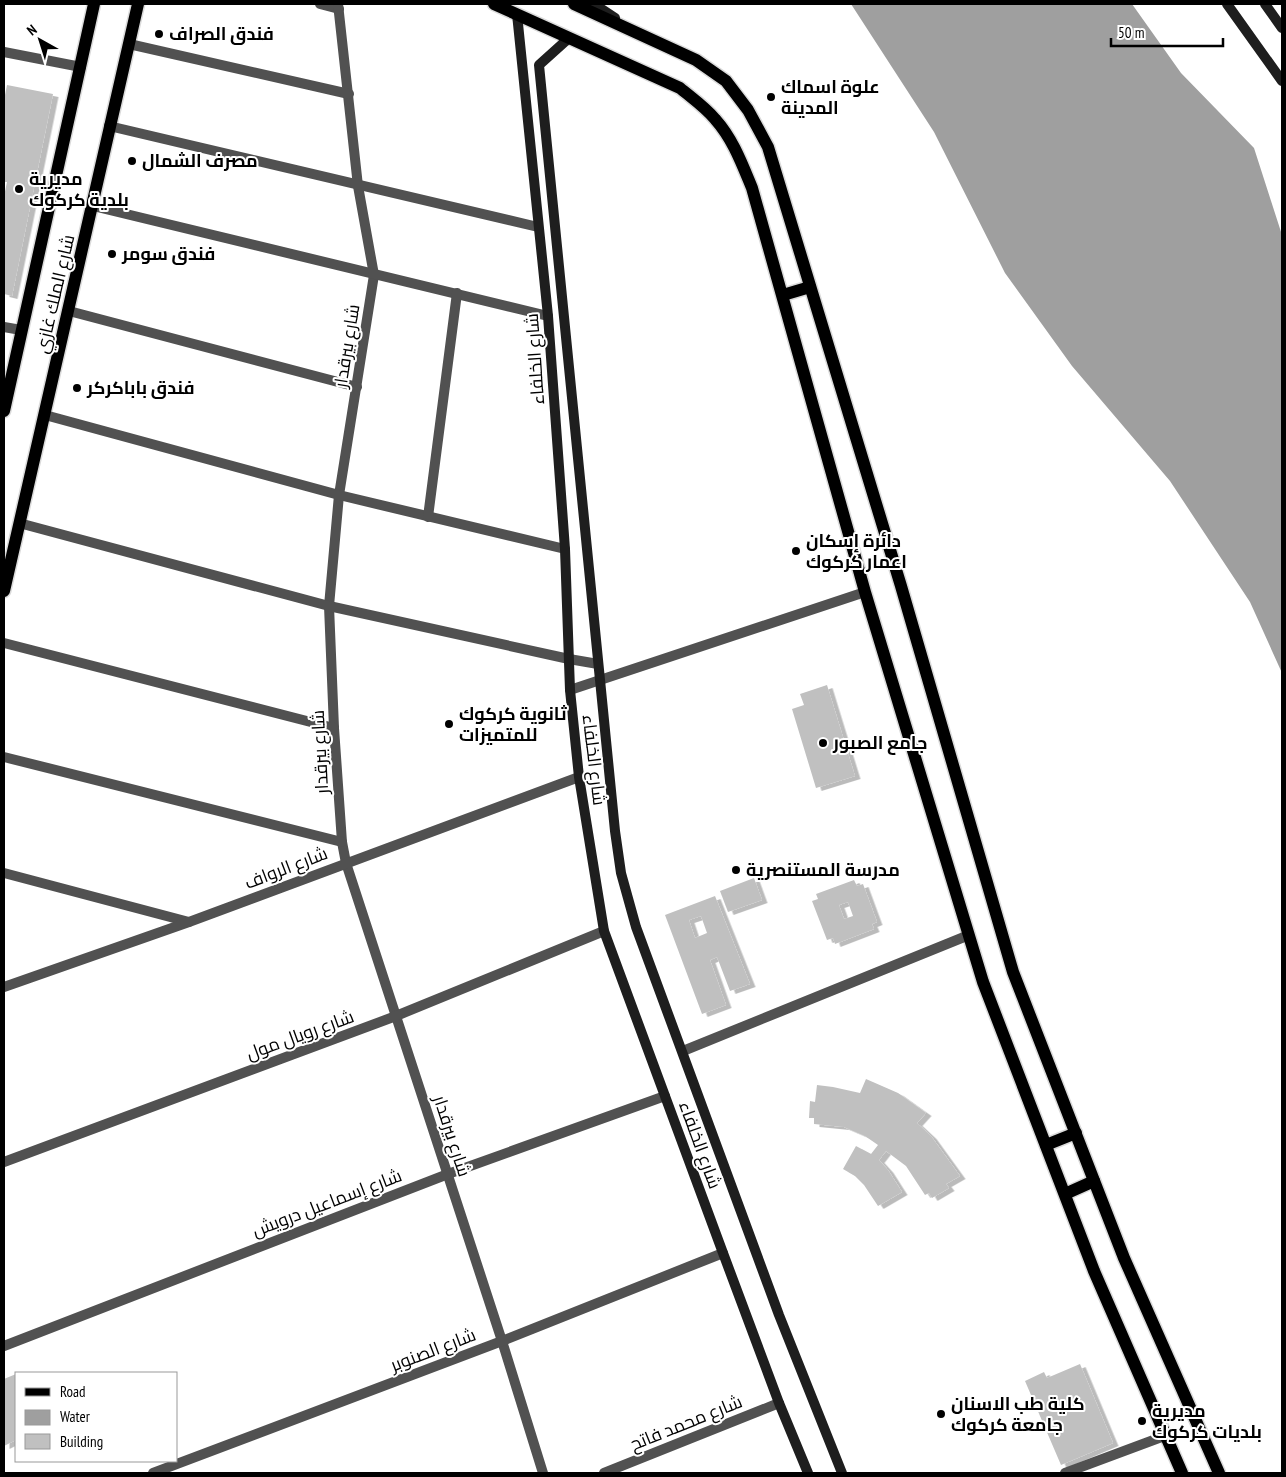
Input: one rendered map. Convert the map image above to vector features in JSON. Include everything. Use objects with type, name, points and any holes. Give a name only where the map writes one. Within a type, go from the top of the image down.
[{"type":"main road","name":"شارع الملك غازي","points":[[4,411],[7,383],[21,330],[94,4]]},
{"type":"main road","points":[[494,4],[680,88],[717,121],[738,153],[752,188],[865,592],[983,982],[1094,1271],[1182,1473]]},
{"type":"main road","points":[[574,4],[696,60],[726,81],[748,110],[768,147],[901,586],[1013,972],[1124,1258],[1219,1473]]},
{"type":"main road","name":"شارع الملك غازي","points":[[4,591],[93,206],[137,5]]},
{"type":"main road","points":[[783,295],[810,287]]},
{"type":"main road","points":[[1046,1145],[1076,1133]]},
{"type":"main road","points":[[1065,1194],[1094,1181]]},
{"type":"street","points":[[320,4],[338,6]]},
{"type":"street","points":[[594,4],[632,31]]},
{"type":"street","points":[[1227,4],[1282,81]]},
{"type":"street","points":[[1265,4],[1282,28]]},
{"type":"street","name":"شارع بيرقدار","points":[[338,6],[358,186],[374,275],[339,496],[329,606],[334,728],[342,842],[346,863],[543,1473]]},
{"type":"street","name":"شارع الخلفاء","points":[[517,14],[548,316],[565,549],[570,690],[579,777],[604,931],[779,1403],[808,1473]]},
{"type":"street","points":[[569,38],[539,65],[598,664],[621,873],[636,927],[779,1315],[842,1473]]},
{"type":"street","points":[[129,44],[349,94]]},
{"type":"street","points":[[4,52],[81,67]]},
{"type":"street","points":[[109,126],[538,227]]},
{"type":"street","points":[[93,206],[548,316]]},
{"type":"street","points":[[428,517],[457,293]]},
{"type":"street","points":[[68,311],[357,387]]},
{"type":"street","points":[[4,327],[21,330]]},
{"type":"street","points":[[45,415],[339,496],[565,549]]},
{"type":"street","points":[[19,523],[329,606],[598,664]]},
{"type":"street","points":[[570,690],[865,592]]},
{"type":"street","points":[[4,643],[334,728]]},
{"type":"street","points":[[4,757],[342,842]]},
{"type":"street","name":"شارع الرواف","points":[[4,987],[189,922],[579,777]]},
{"type":"street","points":[[4,873],[189,922]]},
{"type":"street","name":"شارع رويال مول","points":[[4,1162],[396,1016],[604,931]]},
{"type":"street","points":[[683,1051],[969,935]]},
{"type":"street","name":"شارع إسماعيل درويش","points":[[4,1346],[448,1174],[664,1096]]},
{"type":"street","name":"شارع الصنوبر","points":[[153,1473],[502,1342],[723,1254]]},
{"type":"street","name":"شارع محمد فاتح","points":[[604,1473],[779,1403]]},
{"type":"street","points":[[1065,1473],[1167,1435]]},
{"type":"water","points":[[851,4],[1132,4],[1181,73],[1254,148],[1282,235],[1282,673],[1250,602],[1170,481],[1072,366],[1005,273],[934,132]]},
{"type":"building","name":"مديرية بلدية كركوك","points":[[7,85],[53,94],[12,296],[4,294],[4,196],[7,182],[4,182],[4,100]]},
{"type":"building","name":"جامع الصبور","points":[[827,685],[855,776],[816,788],[792,709],[804,705],[800,694]]},
{"type":"building","points":[[754,878],[762,900],[728,912],[720,891]]},
{"type":"building","points":[[854,880],[857,886],[863,884],[877,922],[872,924],[874,929],[835,944],[833,938],[827,940],[812,901],[818,899],[816,894]],"holes":[[[848,902],[853,916],[844,919],[839,905]]]},
{"type":"building","points":[[715,896],[750,984],[730,991],[717,957],[710,960],[726,1005],[702,1014],[665,915]],"holes":[[[701,916],[707,933],[695,938],[689,920]]]},
{"type":"building","points":[[866,1079],[898,1093],[926,1113],[917,1123],[931,1136],[960,1176],[946,1184],[949,1188],[932,1198],[929,1193],[925,1195],[906,1166],[886,1151],[879,1160],[902,1192],[878,1206],[864,1185],[855,1176],[843,1169],[856,1146],[871,1154],[878,1145],[865,1136],[844,1127],[814,1124],[814,1118],[809,1118],[810,1101],[815,1102],[817,1085],[860,1093]]},
{"type":"building","points":[[1080,1364],[1113,1443],[1061,1465],[1025,1381],[1044,1372],[1047,1378]]},
{"type":"building","points":[[15,1374],[15,1440],[4,1446],[4,1379]]},
{"type":"place","name":"فندق الصراف","points":[[159,34]]},
{"type":"place","name":"علوة اسماك المدينة","points":[[771,97]]},
{"type":"place","name":"مصرف الشمال","points":[[132,161]]},
{"type":"place","name":"مديرية بلدية كركوك","points":[[19,189]]},
{"type":"place","name":"فندق سومر","points":[[112,254]]},
{"type":"place","name":"فندق باباكركر","points":[[77,388]]},
{"type":"place","name":"دائرة إسكان اعمار كركوك","points":[[796,551]]},
{"type":"place","name":"ثانوية كركوك للمتميزات","points":[[449,724]]},
{"type":"place","name":"جامع الصبور","points":[[823,743]]},
{"type":"place","name":"مدرسة المستنصرية","points":[[736,870]]},
{"type":"place","name":"كلية طب الاسنان جامعة كركوك","points":[[941,1414]]},
{"type":"place","name":"مديرية بلديات كركوك","points":[[1142,1421]]}]
